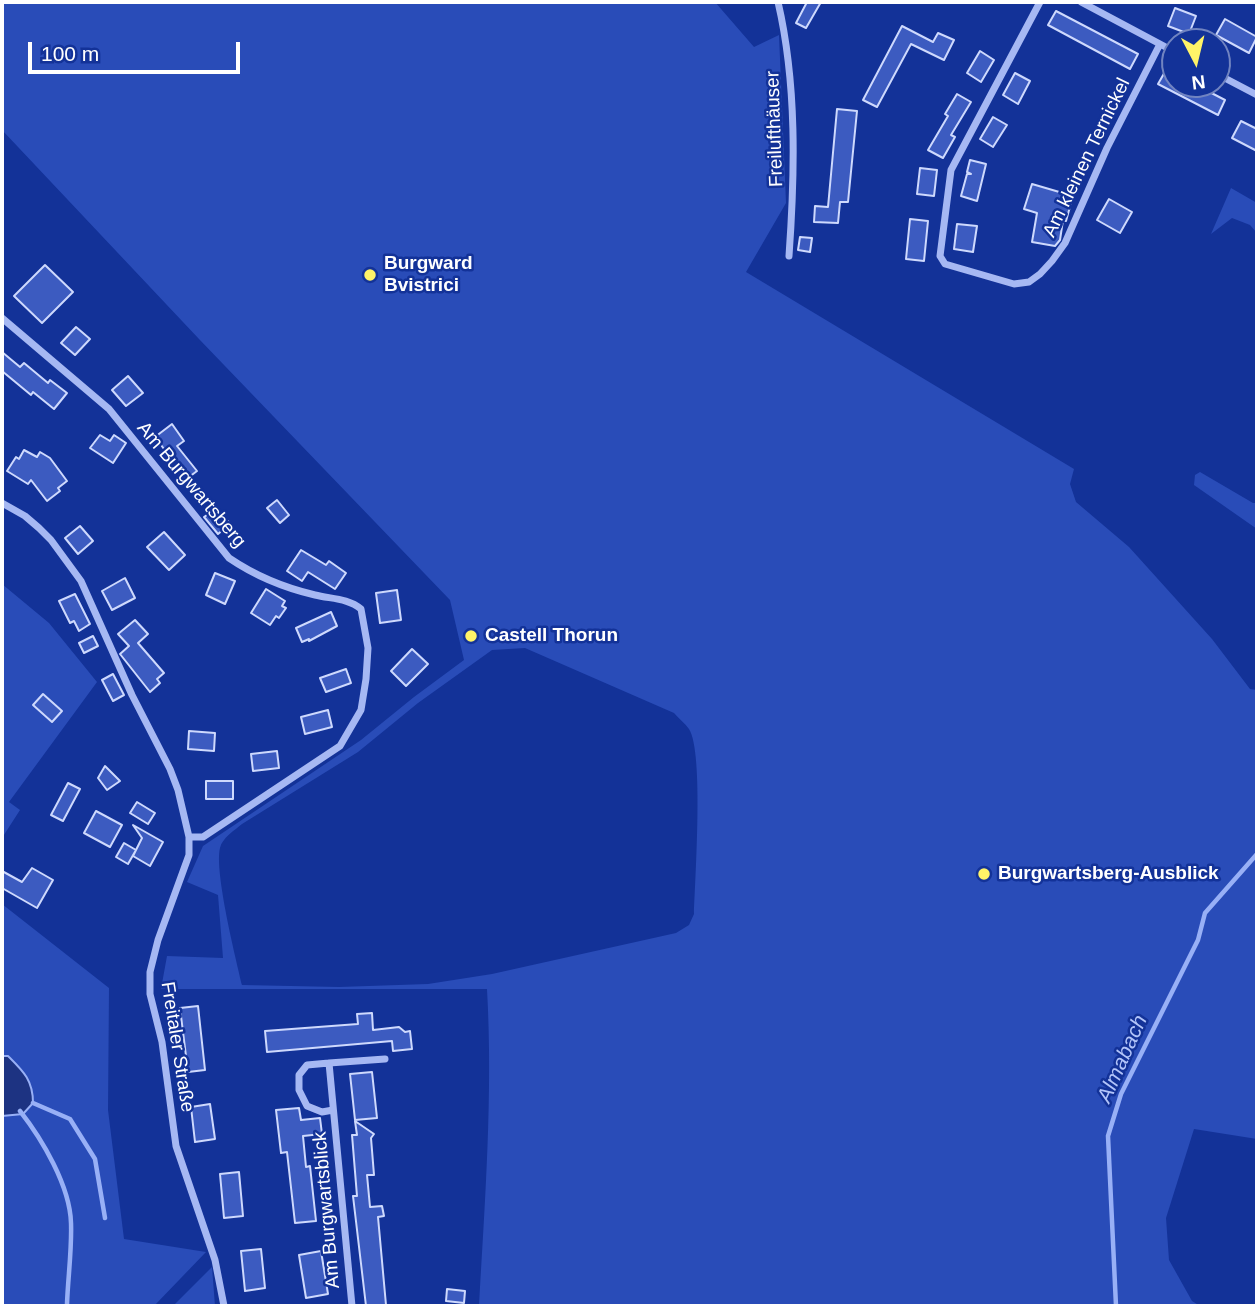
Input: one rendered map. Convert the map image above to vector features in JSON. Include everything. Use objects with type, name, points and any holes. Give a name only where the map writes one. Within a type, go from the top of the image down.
[{"type":"street","name":"Freilufthäuser","points":[[778,2],[788,57],[793,138],[793,205],[789,256]]},
{"type":"street","name":"Am kleinen Ternickel","points":[[1040,2],[951,170],[940,256],[945,264],[1014,284],[1029,282],[1040,274],[1065,243],[1107,148],[1160,44]]},
{"type":"street","points":[[1081,2],[1160,44]]},
{"type":"street","points":[[1231,81],[1257,95]]},
{"type":"street","name":"Am Burgwartsberg","points":[[2,318],[109,409],[229,558],[249,572],[313,595],[353,602],[361,609],[368,648],[366,679],[361,710],[340,747],[203,837],[190,837]]},
{"type":"street","name":"Freitaler Straße","points":[[2,503],[25,516],[39,528],[76,573],[170,769],[190,837],[189,855],[158,940],[150,972],[150,994],[162,1042],[176,1146],[215,1260],[224,1306]]},
{"type":"street","name":"Am Burgwartsblick","points":[[334,1110],[322,1112],[307,1106],[299,1090],[299,1075],[307,1065],[385,1059]]},
{"type":"street","name":"Am Burgwartsblick","points":[[328,1063],[352,1306]]},
{"type":"shaded area","points":[[2,2],[715,2],[754,47],[779,35],[786,203],[746,272],[1074,469],[1070,484],[1076,502],[1129,547],[1212,639],[1250,689],[1257,690],[1257,1139],[1194,1129],[1166,1218],[1169,1260],[1192,1301],[1200,1306],[479,1306],[489,1108],[487,989],[161,989],[167,956],[223,958],[218,895],[187,882],[203,846],[361,740],[464,660],[450,600],[2,130]],"holes":[[[525,648],[674,713],[689,729],[694,742],[696,763],[698,817],[694,914],[689,925],[676,933],[492,974],[428,984],[339,987],[242,985],[220,875],[219,859],[223,841],[242,824],[358,752],[418,703],[492,650]]]},
{"type":"shaded area","points":[[1231,188],[1257,203],[1257,233],[1250,225],[1232,218],[1211,234]]},
{"type":"shaded area","points":[[1200,472],[1257,503],[1257,529],[1194,485],[1195,475]]},
{"type":"shaded area","points":[[2,584],[49,623],[97,682],[9,802],[20,810],[2,838]]},
{"type":"shaded area","points":[[2,904],[109,988],[108,1110],[124,1239],[206,1252],[154,1306],[2,1306]]},
{"type":"shaded area","points":[[2,1056],[8,1056],[23,1071],[29,1082],[33,1103],[23,1114],[2,1116]]},
{"type":"shaded area","points":[[212,1267],[215,1306],[173,1306]]},
{"type":"building","points":[[807,2],[821,2],[806,28],[796,23]]},
{"type":"building","points":[[1175,8],[1196,16],[1191,28],[1168,26]]},
{"type":"building","points":[[1056,11],[1138,54],[1130,69],[1048,25]]},
{"type":"building","points":[[1225,19],[1257,37],[1249,53],[1231,43],[1231,28],[1220,28]]},
{"type":"building","points":[[902,26],[933,42],[938,33],[954,40],[944,60],[911,44],[877,107],[863,100]]},
{"type":"building","points":[[980,51],[994,60],[981,82],[967,73]]},
{"type":"building","points":[[1015,73],[1030,81],[1018,104],[1003,95]]},
{"type":"building","points":[[957,94],[971,102],[951,135],[955,137],[943,158],[928,150],[948,116],[945,114]]},
{"type":"building","points":[[1185,98],[1225,100],[1218,115]]},
{"type":"building","points":[[837,109],[857,111],[848,202],[840,202],[838,223],[814,222],[815,206],[828,207]]},
{"type":"building","points":[[993,117],[1007,125],[993,147],[980,139]]},
{"type":"building","points":[[1241,121],[1257,129],[1257,151],[1232,138]]},
{"type":"building","points":[[970,160],[986,164],[977,201],[961,196],[967,174],[971,174],[967,172]]},
{"type":"building","points":[[920,168],[937,170],[934,196],[917,194]]},
{"type":"building","points":[[1032,184],[1073,196],[1066,221],[1063,220],[1060,240],[1055,246],[1032,242],[1037,213],[1024,209]]},
{"type":"building","points":[[1109,199],[1132,212],[1120,233],[1097,220]]},
{"type":"building","points":[[910,219],[928,221],[924,261],[906,259]]},
{"type":"building","points":[[957,224],[977,226],[973,252],[954,249]]},
{"type":"building","points":[[800,237],[812,238],[810,252],[798,250]]},
{"type":"building","points":[[45,265],[73,292],[42,323],[14,296]]},
{"type":"building","points":[[76,327],[90,339],[75,355],[61,343]]},
{"type":"building","points":[[2,352],[20,367],[24,363],[48,383],[50,380],[67,393],[54,409],[33,392],[31,395],[2,371]]},
{"type":"building","points":[[128,376],[143,393],[126,406],[112,390]]},
{"type":"building","points":[[172,424],[184,441],[177,446],[197,471],[184,481],[155,437]]},
{"type":"building","points":[[100,435],[110,441],[114,435],[126,443],[113,463],[90,448]]},
{"type":"building","points":[[24,450],[37,457],[40,452],[50,458],[67,481],[58,488],[60,491],[47,501],[31,480],[28,484],[7,471]]},
{"type":"building","points":[[277,500],[289,515],[280,523],[267,508]]},
{"type":"building","points":[[217,508],[230,524],[218,534],[204,517]]},
{"type":"building","points":[[80,526],[93,541],[78,554],[65,538]]},
{"type":"building","points":[[164,532],[185,555],[169,570],[147,547]]},
{"type":"building","points":[[301,550],[326,565],[329,561],[346,573],[335,589],[308,572],[302,581],[287,571]]},
{"type":"building","points":[[215,573],[235,581],[225,604],[206,595]]},
{"type":"building","points":[[125,578],[135,598],[112,610],[102,591]]},
{"type":"building","points":[[266,589],[285,601],[282,606],[286,608],[270,625],[251,613]]},
{"type":"building","points":[[397,590],[401,620],[380,623],[376,593]]},
{"type":"building","points":[[75,594],[90,624],[79,631],[74,621],[70,623],[59,601]]},
{"type":"building","points":[[331,612],[337,626],[302,642],[296,628]]},
{"type":"building","points":[[135,620],[148,634],[138,643],[164,673],[157,679],[160,683],[150,692],[120,654],[129,646],[118,634]]},
{"type":"building","points":[[93,636],[98,646],[84,653],[79,643]]},
{"type":"building","points":[[412,649],[428,664],[406,686],[391,671]]},
{"type":"building","points":[[346,669],[351,683],[326,692],[320,678]]},
{"type":"building","points":[[113,674],[124,695],[113,701],[102,680]]},
{"type":"building","points":[[43,694],[62,711],[52,722],[33,705]]},
{"type":"building","points":[[328,710],[332,727],[305,734],[301,717]]},
{"type":"building","points":[[189,731],[215,733],[214,751],[188,749]]},
{"type":"building","points":[[277,751],[279,768],[253,771],[251,754]]},
{"type":"building","points":[[105,766],[120,781],[107,790],[98,778]]},
{"type":"building","points":[[206,781],[233,781],[233,799],[206,799]]},
{"type":"building","points":[[68,783],[80,789],[63,821],[51,815]]},
{"type":"building","points":[[137,802],[155,813],[148,824],[130,813]]},
{"type":"building","points":[[96,811],[122,825],[110,847],[84,833]]},
{"type":"building","points":[[133,825],[163,842],[150,866],[133,856],[142,838]]},
{"type":"building","points":[[124,843],[136,850],[128,864],[116,857]]},
{"type":"building","points":[[32,868],[53,880],[37,908],[2,888],[2,871],[22,882]]},
{"type":"building","points":[[198,1006],[205,1070],[188,1072],[180,1008]]},
{"type":"building","points":[[372,1013],[373,1030],[399,1027],[405,1032],[410,1031],[412,1049],[393,1051],[392,1041],[267,1052],[265,1031],[358,1024],[357,1014]]},
{"type":"building","points":[[372,1072],[377,1118],[355,1120],[350,1074]]},
{"type":"building","points":[[210,1104],[215,1139],[195,1142],[191,1107]]},
{"type":"building","points":[[299,1108],[301,1120],[320,1118],[322,1134],[303,1136],[306,1167],[310,1166],[316,1221],[295,1223],[287,1152],[281,1153],[276,1110]]},
{"type":"building","points":[[355,1121],[374,1134],[371,1138],[374,1175],[367,1175],[370,1207],[382,1206],[384,1216],[378,1217],[386,1305],[366,1306],[353,1196],[357,1196],[352,1135],[357,1135]]},
{"type":"building","points":[[239,1172],[243,1216],[224,1218],[220,1174]]},
{"type":"building","points":[[261,1249],[265,1288],[245,1291],[241,1251]]},
{"type":"building","points":[[321,1251],[328,1294],[306,1298],[299,1255]]},
{"type":"building","points":[[447,1289],[465,1291],[464,1303],[446,1301]]},
{"type":"waterway","name":"Almabach","points":[[1116,1306],[1108,1136],[1121,1094],[1198,940],[1205,913],[1257,854]]},
{"type":"waterway","points":[[33,1103],[70,1119],[95,1159],[105,1218]]},
{"type":"waterway","points":[[20,1111],[37,1135],[66,1194],[71,1223],[67,1304]]},
{"type":"place","name":"Burgward Bvistrici","points":[[370,275]]},
{"type":"place","name":"Castell Thorun","points":[[471,636]]},
{"type":"place","name":"Burgwartsberg-Ausblick","points":[[984,874]]}]
